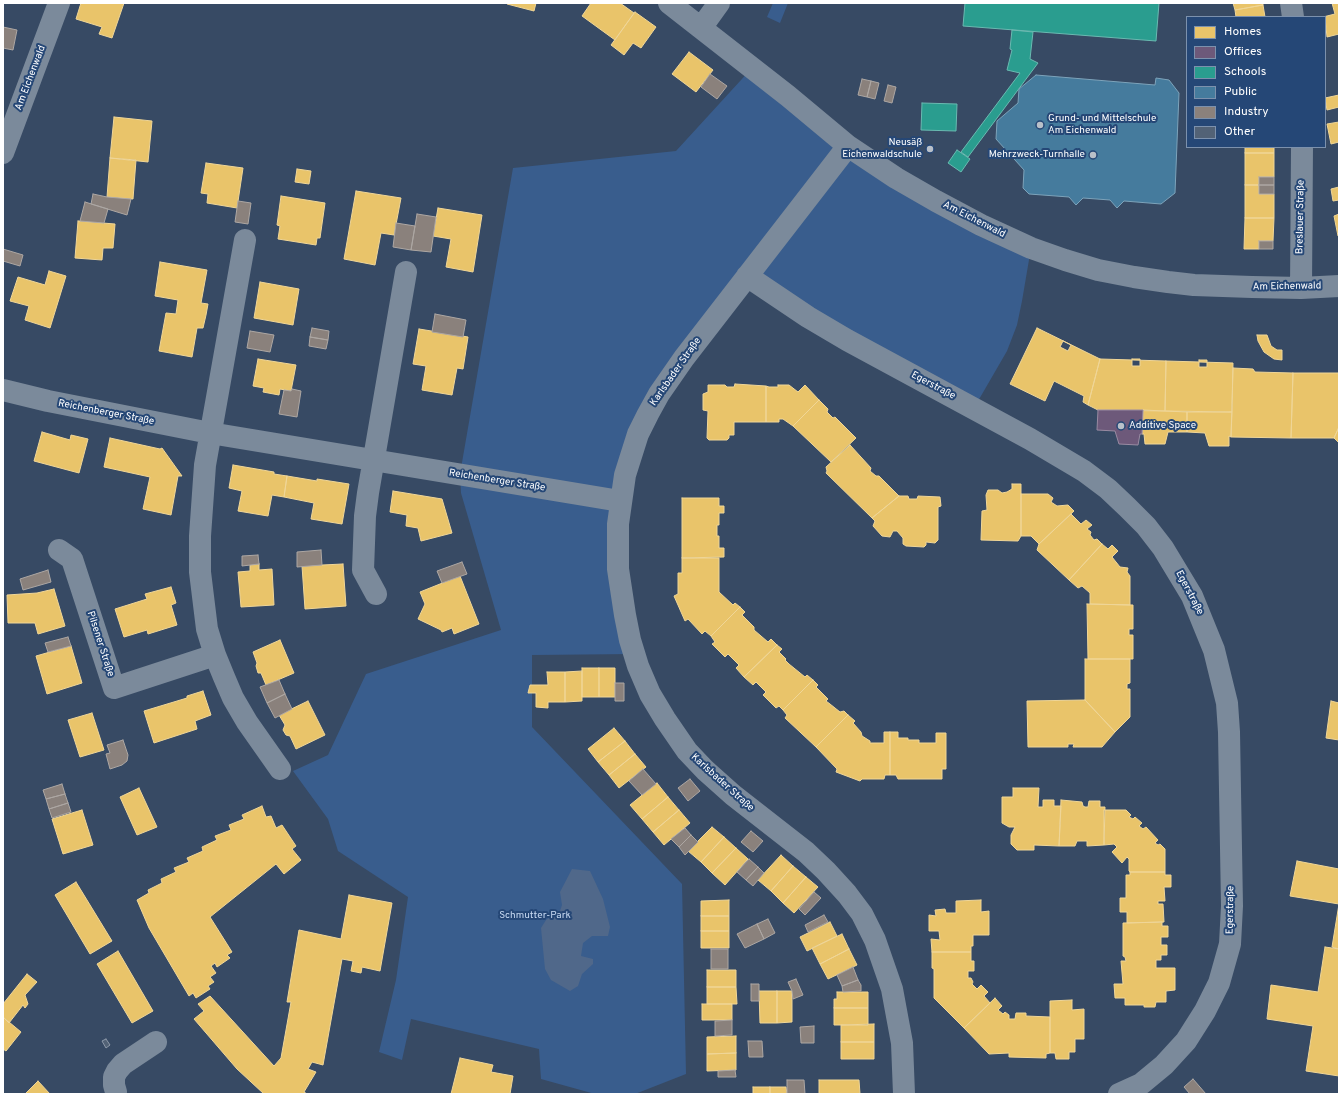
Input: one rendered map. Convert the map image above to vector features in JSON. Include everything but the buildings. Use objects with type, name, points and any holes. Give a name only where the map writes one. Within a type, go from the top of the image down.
[{"type":"street","name":"Am Eichenwald","points":[[3,153],[59,3]]},
{"type":"street","name":"Am Eichenwald","points":[[669,3],[848,146],[896,178],[981,225],[1031,248],[1098,270],[1168,282],[1194,285],[1252,287],[1301,288],[1339,286]]},
{"type":"street","points":[[701,28],[719,3]]},
{"type":"street","points":[[1291,3],[1293,16]]},
{"type":"street","name":"Karlsbader Straße","points":[[848,146],[676,369],[656,400],[638,434],[625,475],[620,501],[618,547],[624,615],[634,654],[650,694],[665,719],[687,751],[701,765],[733,795],[806,852],[847,894],[862,914],[875,940],[892,989],[902,1043],[904,1094]]},
{"type":"street","name":"Breslauer Straße","points":[[1301,288],[1302,148]]},
{"type":"street","points":[[245,240],[210,433],[201,500],[200,572],[207,629],[215,655],[233,698],[247,722],[280,769]]},
{"type":"street","points":[[376,594],[363,570],[365,516],[373,461],[406,272]]},
{"type":"street","name":"Egerstraße","points":[[747,276],[808,317],[1024,436],[1084,471],[1108,489],[1146,526],[1163,548],[1195,602],[1214,650],[1227,703],[1229,732],[1232,906],[1230,944],[1219,983],[1205,1011],[1186,1041],[1164,1065],[1141,1084],[1119,1094]]},
{"type":"street","name":"Reichenberger Straße","points":[[3,390],[107,414],[210,433],[620,501]]},
{"type":"street","name":"Pilsener Straße","points":[[59,550],[72,559],[114,688],[215,655]]},
{"type":"street","points":[[116,1092],[114,1077],[117,1071],[123,1064],[156,1042]]},
{"type":"green space","points":[[773,3],[788,3],[780,23],[767,17]]},
{"type":"green space","name":"Schmutter-Park","points":[[752,68],[848,146],[1031,248],[1017,325],[1007,351],[974,408],[748,276],[672,375],[620,501],[634,654],[532,655],[532,727],[682,884],[686,1074],[635,1094],[595,1094],[541,1079],[539,1049],[411,1019],[402,1060],[379,1052],[396,980],[408,897],[338,851],[328,819],[293,771],[328,755],[366,674],[501,630],[461,493],[460,474],[513,168],[676,151]]},
{"type":"shaded area","points":[[572,869],[590,871],[603,899],[610,927],[608,936],[592,936],[583,943],[581,956],[593,959],[593,964],[582,974],[578,986],[570,991],[551,980],[545,969],[541,928],[546,920],[560,911],[562,905],[560,892]]},
{"type":"place","name":"Grund- und Mittelschule Am Eichenwald","points":[[1040,125]]},
{"type":"place","name":"Neusäß Eichenwaldschule","points":[[930,149]]},
{"type":"place","name":"Mehrzweck-Turnhalle","points":[[1093,155]]},
{"type":"place","name":"Additive Space","points":[[1121,426]]}]
